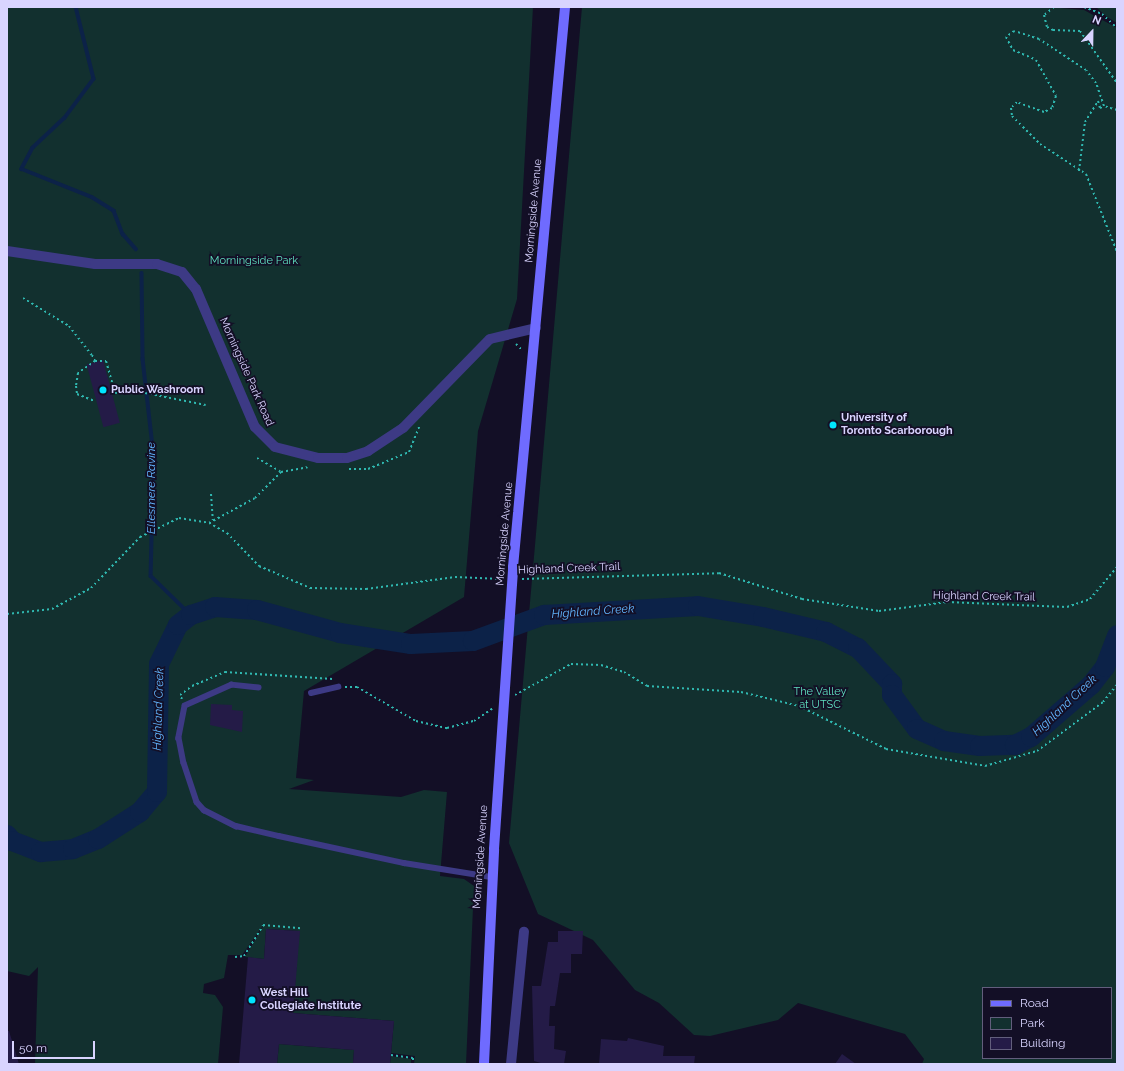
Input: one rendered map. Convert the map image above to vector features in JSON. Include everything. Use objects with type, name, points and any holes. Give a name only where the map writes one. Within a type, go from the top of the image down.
[{"type":"main road","name":"Morningside Avenue","points":[[484,1064],[491,877],[513,568],[565,7]]},
{"type":"street","name":"Morningside Park Road","points":[[7,251],[95,264],[157,264],[182,272],[196,289],[255,428],[275,447],[318,458],[347,458],[368,451],[403,428],[490,339],[536,328]]},
{"type":"street","points":[[511,1064],[524,932]]},
{"type":"lane","points":[[259,688],[232,685],[185,706],[179,738],[184,763],[197,802],[204,810],[236,826],[404,863],[491,877]]},
{"type":"lane","points":[[311,693],[338,687]]},
{"type":"path","points":[[1054,7],[1044,15],[1047,26],[1053,30],[1080,31],[1117,83]]},
{"type":"path","points":[[1084,7],[1102,14],[1117,28]]},
{"type":"path","points":[[1104,106],[1096,83],[1086,70],[1026,32],[1014,31],[1006,37],[1013,50],[1036,60],[1056,96],[1052,108],[1044,112],[1017,102],[1011,108],[1012,116],[1040,144],[1079,171],[1086,174],[1117,252]]},
{"type":"path","points":[[1079,171],[1085,122],[1098,101],[1100,108],[1104,106],[1117,110]]},
{"type":"path","points":[[23,298],[74,330],[95,361]]},
{"type":"path","points":[[94,401],[77,394],[76,386],[78,373],[95,361],[106,361],[115,393],[142,393],[206,405]]},
{"type":"path","points":[[257,458],[281,472]]},
{"type":"path","points":[[211,494],[213,520]]},
{"type":"path","name":"Highland Creek Trail","points":[[7,614],[52,609],[91,588],[140,537],[173,519],[209,523],[227,533],[259,566],[310,588],[366,589],[455,577],[506,579]]},
{"type":"path","name":"Highland Creek Trail","points":[[514,579],[719,573],[802,599],[879,611],[947,602],[1067,607],[1090,599],[1117,567]]},
{"type":"path","points":[[508,699],[572,664],[601,665],[624,672],[647,686],[741,692],[799,706],[886,749],[985,766],[1037,750],[1104,702],[1117,686]]},
{"type":"path","points":[[338,687],[357,687],[416,721],[447,728],[474,720],[494,708]]},
{"type":"path","points":[[236,957],[244,956],[263,925],[301,928]]},
{"type":"path","points":[[391,1054],[413,1058],[413,1064]]},
{"type":"green space","name":"Morningside Park","points":[[7,7],[533,7],[517,299],[478,431],[464,597],[304,691],[296,778],[314,780],[289,789],[401,797],[424,790],[447,792],[440,876],[464,879],[474,886],[466,1064],[414,1064],[415,1056],[391,1053],[394,1021],[293,1013],[299,931],[266,929],[264,959],[245,957],[265,923],[242,955],[228,955],[224,978],[204,984],[203,993],[215,995],[223,1007],[218,1064],[35,1064],[38,967],[29,976],[7,971]]},
{"type":"green space","name":"The Valley at UTSC","points":[[582,7],[1049,7],[1084,10],[1117,28],[1117,1064],[922,1064],[924,1059],[905,1034],[798,1003],[778,1020],[710,1036],[694,1035],[659,1003],[635,990],[593,940],[538,914],[509,843]]},
{"type":"green space","points":[[1096,7],[1117,7],[1117,23],[1107,17]]},
{"type":"green space","points":[[279,1044],[354,1050],[353,1064],[277,1064]]},
{"type":"green space","points":[[391,1056],[411,1059],[411,1064],[390,1064]]},
{"type":"building","name":"Public Washroom","points":[[103,360],[120,423],[103,427],[87,364]]},
{"type":"building","points":[[211,704],[232,705],[232,710],[243,711],[242,732],[210,725]]},
{"type":"building","points":[[266,929],[300,931],[293,1013],[394,1021],[390,1064],[353,1064],[354,1050],[279,1044],[277,1064],[239,1064],[248,957],[264,959]]},
{"type":"building","points":[[558,931],[583,931],[582,954],[571,954],[571,973],[560,973],[555,1006],[550,1006],[549,1026],[555,1026],[554,1049],[566,1051],[564,1064],[544,1064],[534,1061],[532,986],[541,986],[548,942],[558,942]]},
{"type":"building","points":[[7,1031],[9,1031],[19,1064],[7,1064]]},
{"type":"building","points":[[628,1038],[664,1046],[663,1056],[695,1056],[694,1064],[599,1064],[601,1039],[627,1041]]},
{"type":"building","points":[[842,1054],[856,1064],[835,1064]]},
{"type":"waterway","name":"Ellesmere Ravine","points":[[76,7],[94,79],[65,118],[33,148],[22,169],[92,197],[114,211],[123,234],[136,249]]},
{"type":"waterway","name":"Ellesmere Ravine","points":[[142,273],[143,359],[154,456],[151,576],[191,615]]},
{"type":"waterway","name":"Highland Creek","points":[[7,835],[12,841],[41,852],[73,849],[98,839],[140,812],[157,792],[159,664],[178,625],[191,615],[215,607],[257,610],[340,633],[411,644],[473,641],[544,615],[698,606],[763,617],[826,632],[858,648],[892,684],[892,695],[917,729],[944,741],[980,746],[1015,745],[1031,737],[1091,685],[1105,667],[1117,635]]},
{"type":"place","name":"Public Washroom","points":[[103,390]]},
{"type":"place","name":"University of Toronto Scarborough","points":[[833,425]]},
{"type":"place","name":"West Hill Collegiate Institute","points":[[252,1000]]}]
